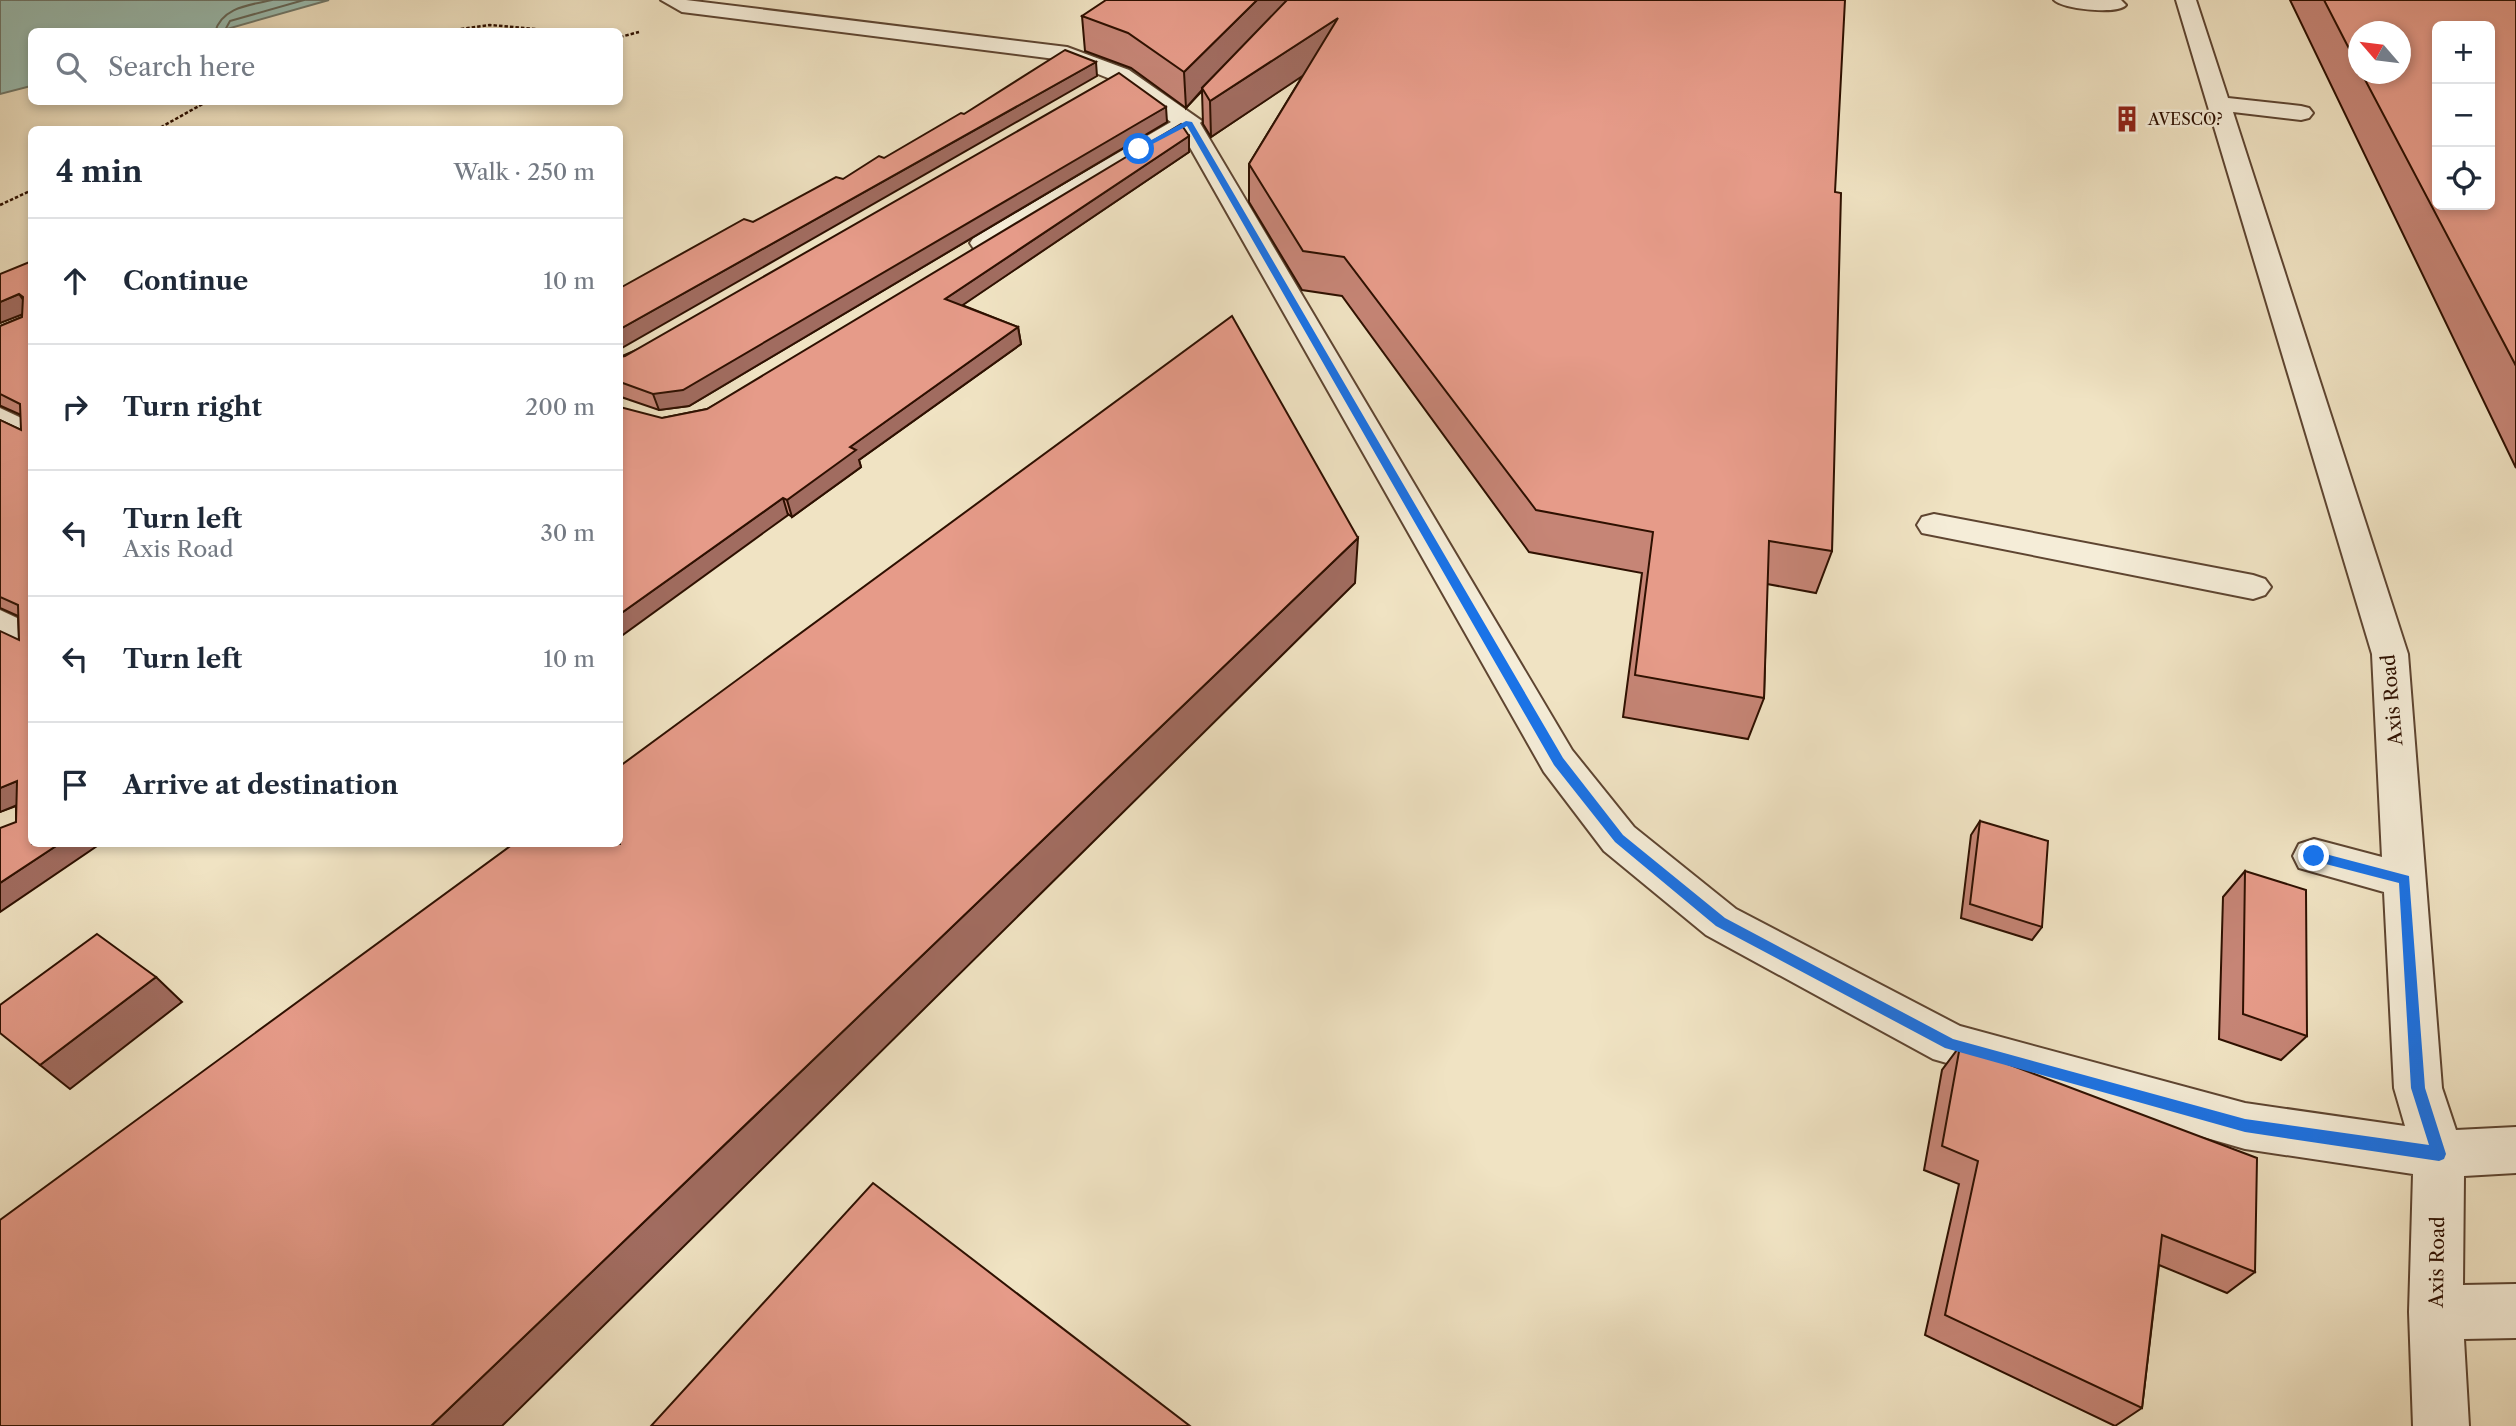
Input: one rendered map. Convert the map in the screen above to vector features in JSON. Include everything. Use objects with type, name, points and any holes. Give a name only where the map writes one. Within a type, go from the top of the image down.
[{"type":"street","points":[[2064,0],[2116,5]]},
{"type":"street","name":"Axis Road","points":[[2186,0],[2390,654],[2418,1088],[2439,1154],[2436,1312],[2441,1426]]},
{"type":"street","points":[[676,3],[1067,54],[1121,75],[1195,116],[1558,761],[1619,839],[1721,922],[1950,1044],[2245,1126],[2439,1154],[2516,1150]]},
{"type":"street","points":[[1097,89],[1121,75]]},
{"type":"street","points":[[2219,104],[2301,113]]},
{"type":"street","points":[[956,259],[1195,116]]},
{"type":"street","points":[[0,417],[28,434]]},
{"type":"street","points":[[1934,525],[2253,587]]},
{"type":"street","points":[[0,622],[28,640]]},
{"type":"street","points":[[2314,856],[2405,880]]},
{"type":"street","points":[[2436,1312],[2516,1311]]},
{"type":"path","points":[[468,28],[490,25],[523,28]]},
{"type":"path","points":[[163,126],[201,105]]},
{"type":"path","points":[[0,205],[28,192]]},
{"type":"water","points":[[0,0],[329,0],[231,28],[28,28],[28,87],[0,94]]},
{"type":"building","points":[[1106,0],[1257,0],[1184,72],[1128,33],[1082,16]]},
{"type":"building","points":[[1287,0],[1845,0],[1835,192],[1841,193],[1832,551],[1769,541],[1764,698],[1635,675],[1653,532],[1536,510],[1344,257],[1303,251],[1249,164],[1338,18],[1210,101],[1202,88]]},
{"type":"building","points":[[2324,0],[2516,0],[2516,366],[2434,210],[2495,210],[2495,21],[2432,21],[2432,207],[2367,84],[2411,84],[2411,21],[2348,21],[2348,47]]},
{"type":"building","points":[[1065,50],[1096,62],[623,327],[623,286],[744,219],[753,222],[836,177],[843,179],[879,156],[884,158],[961,113],[964,114]]},
{"type":"building","points":[[1119,73],[1166,107],[683,390],[653,394],[623,383],[625,356]]},
{"type":"building","points":[[1181,124],[1189,136],[945,299],[1018,327],[850,447],[856,450],[787,500],[783,498],[623,612],[623,408],[662,418],[707,409]]},
{"type":"building","points":[[28,263],[28,847],[54,847],[0,883],[0,828],[16,822],[17,781],[0,788],[0,631],[19,640],[18,605],[0,597],[0,420],[21,430],[20,404],[0,394],[0,326],[22,317],[23,297],[19,294],[0,302],[0,274]]},
{"type":"building","points":[[1232,316],[1358,538],[431,1426],[0,1426],[0,1220],[509,847],[623,847],[623,764]]},
{"type":"building","points":[[1980,821],[2048,841],[2042,927],[1970,904]]},
{"type":"building","points":[[2245,871],[2306,890],[2307,1036],[2243,1014]]},
{"type":"building","points":[[97,934],[156,977],[40,1065],[0,1033],[0,1005]]},
{"type":"building","points":[[1960,1046],[2257,1158],[2255,1272],[2162,1235],[2142,1408],[1945,1315],[1978,1161],[1942,1146]]},
{"type":"building","points":[[873,1183],[1190,1426],[651,1426]]},
{"type":"place","name":"AVESCO?","points":[[2127,119]]},
{"type":"route","points":[[1139,149],[1188,122],[1558,761],[1619,839],[1721,922],[1950,1044],[2245,1126],[2439,1154],[2418,1088],[2405,880],[2314,856]]}]
